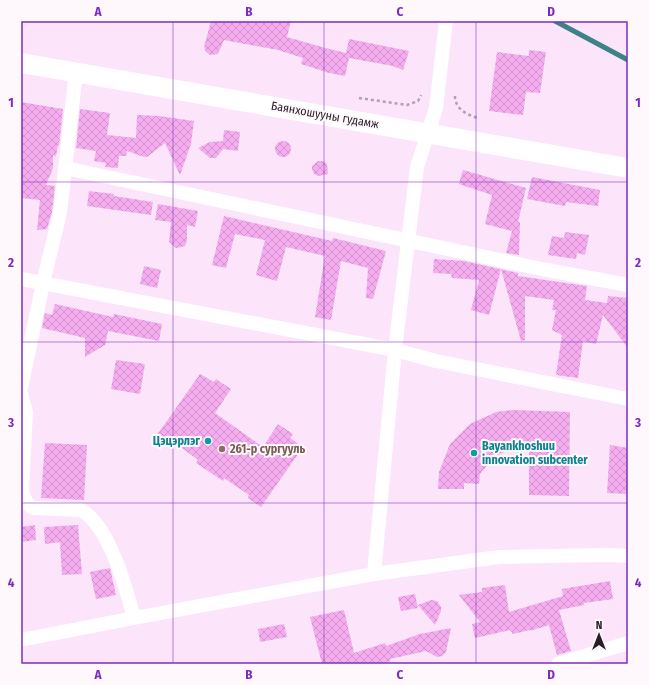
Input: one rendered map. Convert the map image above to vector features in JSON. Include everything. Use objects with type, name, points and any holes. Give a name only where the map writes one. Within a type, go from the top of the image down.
[{"type":"main road","name":"Баянхошууны гудамж","points":[[21,63],[628,168]]},
{"type":"street","points":[[374,574],[395,350],[417,166],[436,108],[446,23]]},
{"type":"street","points":[[21,388],[43,283],[60,213],[76,72]]},
{"type":"street","points":[[64,168],[542,269],[628,285]]},
{"type":"street","points":[[21,279],[395,350],[436,361],[628,399]]},
{"type":"street","points":[[21,394],[26,412],[22,491],[24,499],[32,508],[81,510],[87,513],[105,537],[128,596],[134,618]]},
{"type":"street","points":[[21,640],[374,574],[499,557],[628,556]]},
{"type":"street","points":[[558,664],[628,643]]},
{"type":"path","points":[[454,91],[455,99],[460,109],[469,116],[478,118]]},
{"type":"path","points":[[359,98],[407,105],[418,101],[423,92]]},
{"type":"building","points":[[211,21],[291,21],[287,37],[329,49],[346,53],[349,39],[409,51],[403,70],[393,66],[349,58],[345,76],[329,73],[301,64],[303,58],[278,50],[224,40],[218,54],[210,55],[206,52],[204,47]]},
{"type":"building","points":[[529,50],[546,52],[540,93],[526,92],[523,115],[489,111],[497,52],[529,56]]},
{"type":"building","points":[[21,102],[63,109],[59,146],[58,145],[56,156],[53,155],[53,168],[46,185],[55,186],[52,212],[47,229],[37,230],[40,200],[21,198]]},
{"type":"building","points":[[80,109],[110,113],[107,135],[136,138],[137,115],[159,116],[194,121],[191,144],[180,175],[165,143],[147,157],[127,151],[126,156],[119,156],[118,168],[105,167],[106,163],[94,161],[96,151],[76,148]]},
{"type":"building","points":[[224,130],[240,132],[238,151],[223,149],[216,158],[210,158],[198,148],[210,142],[223,141]]},
{"type":"building","points":[[283,141],[289,143],[291,149],[289,155],[283,157],[277,155],[275,149],[277,143]]},
{"type":"building","points":[[318,161],[323,161],[327,164],[328,174],[318,176],[314,174],[312,166]]},
{"type":"building","points":[[463,170],[526,188],[518,222],[520,222],[519,255],[506,253],[512,231],[485,224],[492,195],[459,184]]},
{"type":"building","points":[[532,177],[600,190],[598,206],[566,202],[565,206],[527,199]]},
{"type":"building","points":[[89,191],[114,194],[114,196],[153,202],[151,215],[87,206]]},
{"type":"building","points":[[158,204],[198,211],[195,227],[187,225],[187,240],[185,246],[176,248],[169,242],[171,222],[155,220]]},
{"type":"building","points":[[224,216],[332,241],[333,238],[386,251],[373,299],[366,298],[368,268],[341,261],[331,320],[315,317],[325,256],[286,247],[277,281],[256,275],[265,240],[235,234],[226,268],[212,265]]},
{"type":"building","points":[[565,232],[589,235],[585,255],[577,253],[576,259],[548,255],[552,236],[564,238]]},
{"type":"building","points":[[434,259],[464,261],[501,269],[489,315],[471,310],[479,280],[452,278],[451,274],[433,273]]},
{"type":"building","points":[[144,266],[161,270],[157,288],[140,284]]},
{"type":"building","points":[[501,269],[518,273],[518,276],[587,286],[585,300],[607,303],[608,296],[628,298],[628,348],[603,315],[596,344],[583,341],[578,378],[556,375],[562,335],[552,330],[556,310],[552,310],[554,300],[525,296],[525,340],[521,341]]},
{"type":"building","points":[[55,304],[113,317],[114,314],[162,324],[159,341],[108,331],[105,345],[85,357],[85,338],[42,328],[45,313],[52,315]]},
{"type":"building","points":[[116,360],[145,364],[140,394],[111,389]]},
{"type":"building","name":"Цэцэрлэг","points":[[200,374],[214,382],[216,379],[231,389],[215,413],[263,447],[278,424],[293,434],[290,438],[303,447],[261,507],[248,498],[249,495],[224,478],[223,481],[196,463],[198,460],[174,442],[171,445],[157,435]]},
{"type":"building","name":"Bayankhoshuu innovation subcenter","points":[[513,410],[570,412],[569,496],[529,495],[529,449],[508,450],[494,457],[480,474],[479,484],[464,483],[464,489],[438,489],[439,472],[450,444],[470,424],[496,412]]},
{"type":"building","points":[[45,443],[87,445],[84,500],[41,498]]},
{"type":"building","points":[[610,445],[628,448],[627,494],[607,493]]},
{"type":"building","points":[[35,525],[36,540],[21,542],[21,527]]},
{"type":"building","points":[[78,525],[82,574],[62,575],[60,542],[45,544],[44,527]]},
{"type":"building","points":[[110,568],[116,595],[96,599],[90,572]]},
{"type":"building","points":[[610,581],[613,599],[584,603],[584,605],[559,610],[571,651],[557,655],[549,625],[530,631],[513,634],[510,630],[475,638],[472,624],[480,622],[459,595],[482,592],[482,588],[505,585],[509,612],[563,596],[562,589]]},
{"type":"building","points":[[415,594],[418,608],[401,611],[398,597]]},
{"type":"building","points":[[431,600],[437,601],[441,607],[441,611],[435,625],[418,605]]},
{"type":"building","points":[[344,610],[354,653],[385,643],[386,646],[420,634],[451,628],[446,652],[442,656],[437,657],[426,651],[390,659],[391,661],[382,664],[322,664],[310,617]]},
{"type":"building","points":[[284,624],[287,637],[260,642],[258,629]]},
{"type":"waterway","points":[[555,21],[628,60]]},
{"type":"place","name":"Цэцэрлэг","points":[[208,441]]},
{"type":"place","name":"261-р сургууль","points":[[222,449]]},
{"type":"place","name":"Bayankhoshuu innovation subcenter","points":[[474,453]]}]
